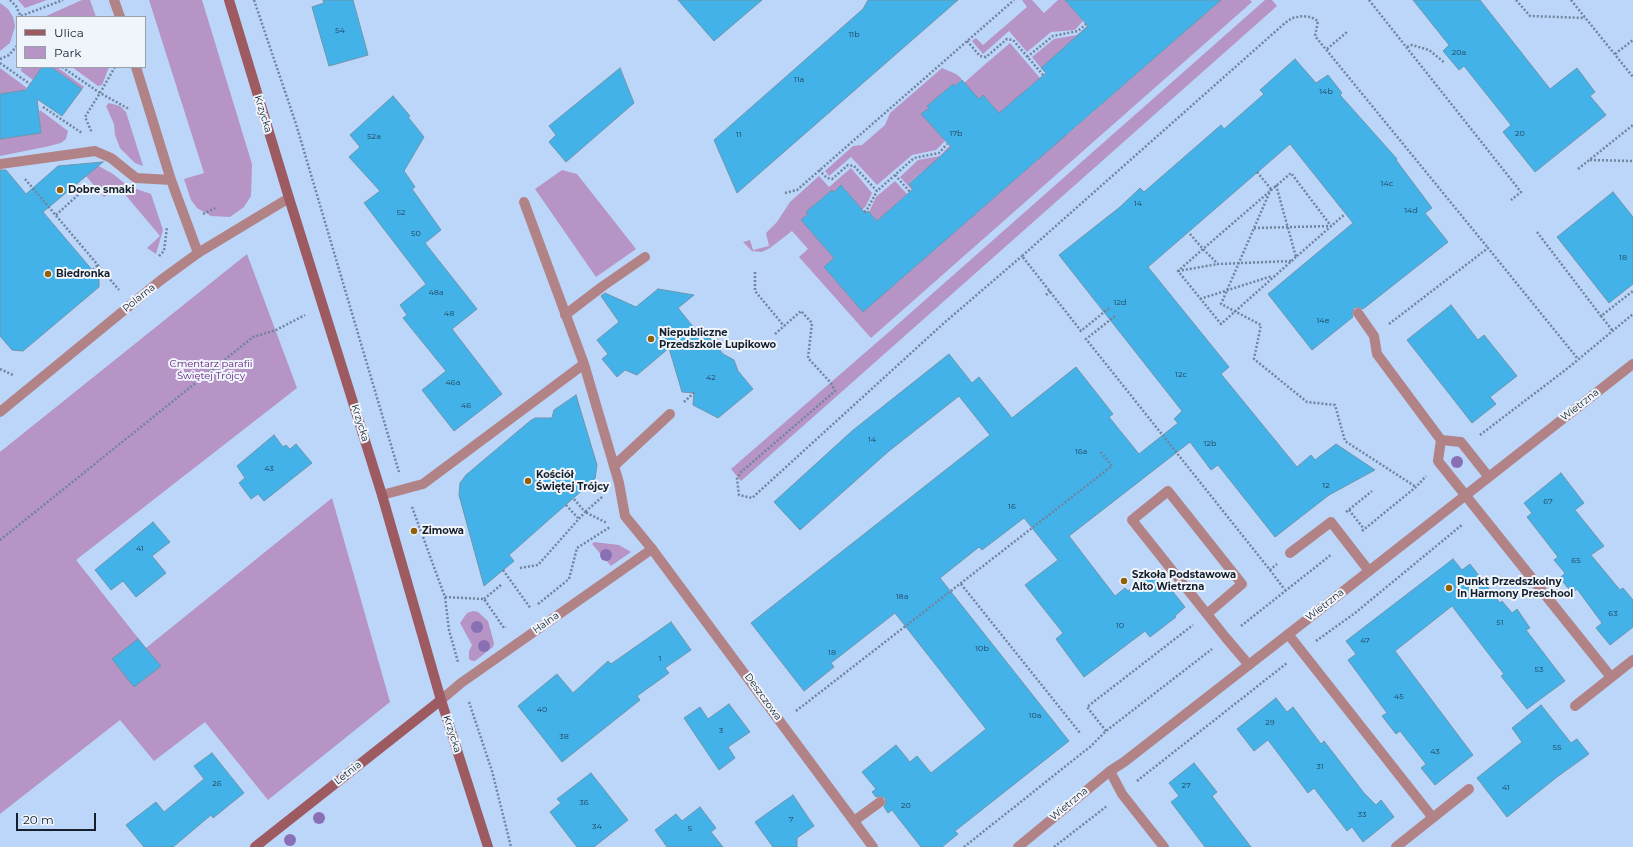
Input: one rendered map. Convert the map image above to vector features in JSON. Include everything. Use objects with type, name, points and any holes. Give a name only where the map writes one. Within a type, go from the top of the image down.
[{"type":"street","points":[[114,0],[120,16]]},
{"type":"street","name":"Krzycka","points":[[229,0],[382,495],[441,700],[488,847]]},
{"type":"street","points":[[136,68],[171,180],[198,253]]},
{"type":"street","points":[[0,164],[95,147],[136,178],[171,180]]},
{"type":"street","name":"Polarna","points":[[0,412],[161,280],[198,253],[289,198]]},
{"type":"street","name":"Deszczowa","points":[[524,202],[584,364],[614,466],[625,516],[652,549],[873,847]]},
{"type":"street","points":[[565,315],[645,257]]},
{"type":"street","points":[[1358,313],[1374,336],[1377,354],[1441,440],[1438,461],[1611,677]]},
{"type":"street","points":[[382,495],[423,484],[584,364]]},
{"type":"street","name":"Wietrzna","points":[[1018,847],[1110,771],[1124,762],[1249,665],[1465,496],[1488,476],[1633,364]]},
{"type":"street","points":[[614,466],[670,414]]},
{"type":"street","points":[[1441,440],[1461,442],[1488,476]]},
{"type":"street","points":[[1207,614],[1242,584],[1168,491],[1132,520],[1226,638],[1249,665]]},
{"type":"street","points":[[1290,553],[1331,522],[1369,571]]},
{"type":"street","name":"Halna","points":[[441,700],[465,681],[652,549]]},
{"type":"street","points":[[1288,634],[1433,818]]},
{"type":"street","points":[[1575,706],[1633,660]]},
{"type":"street","name":"Letnia","points":[[255,847],[441,700]]},
{"type":"street","points":[[1110,771],[1122,794],[1164,847]]},
{"type":"street","points":[[1396,847],[1469,789]]},
{"type":"street","points":[[854,822],[880,802]]},
{"type":"path","points":[[10,0],[16,6],[21,16],[63,0]]},
{"type":"path","points":[[254,0],[296,124],[356,330],[405,488],[445,597],[449,630],[455,654],[465,681],[467,695],[492,771],[511,847]]},
{"type":"path","points":[[785,193],[797,190],[1014,0]]},
{"type":"path","points":[[1369,0],[1521,192],[1511,200]]},
{"type":"path","points":[[1516,0],[1530,16],[1585,18]]},
{"type":"path","points":[[1571,0],[1633,77]]},
{"type":"path","points":[[775,334],[801,311],[812,323],[808,358],[831,383],[835,391],[741,472],[737,479],[739,495],[752,498],[944,323],[1022,256],[1285,23],[1292,18],[1311,17],[1318,21],[1315,36],[1578,359]]},
{"type":"path","points":[[1027,57],[1053,36],[1078,31],[1086,24]]},
{"type":"path","points":[[1327,49],[1347,32]]},
{"type":"path","points":[[967,41],[980,56],[986,57],[1007,39],[1012,40],[1043,75]]},
{"type":"path","points":[[1615,54],[1633,40]]},
{"type":"path","points":[[1407,47],[1412,44],[1429,50],[1445,63]]},
{"type":"path","points":[[0,59],[9,55],[16,47]]},
{"type":"path","points":[[0,64],[30,84]]},
{"type":"path","points":[[63,68],[100,94],[85,117],[95,147]]},
{"type":"path","points":[[43,107],[95,147]]},
{"type":"path","points":[[1578,169],[1633,125]]},
{"type":"path","points":[[864,212],[868,208],[877,191],[914,158],[938,152],[947,144]]},
{"type":"path","points":[[1589,160],[1633,161]]},
{"type":"path","points":[[11,163],[121,292]]},
{"type":"path","points":[[820,170],[827,178],[832,179],[848,165],[854,166],[877,191]]},
{"type":"path","points":[[1257,172],[1271,189]]},
{"type":"path","points":[[1178,271],[1291,173],[1331,226]]},
{"type":"path","points":[[895,175],[910,192]]},
{"type":"path","points":[[1276,185],[1296,257]]},
{"type":"path","points":[[1271,189],[1221,304],[1261,325],[1254,359],[1307,402],[1335,405],[1345,442],[1416,487]]},
{"type":"path","points":[[56,215],[79,194]]},
{"type":"path","points":[[1178,271],[1221,324],[1345,214]]},
{"type":"path","points":[[1254,228],[1331,226]]},
{"type":"path","points":[[1537,232],[1612,330]]},
{"type":"path","points":[[1190,234],[1218,264]]},
{"type":"path","points":[[1386,327],[1488,248]]},
{"type":"path","points":[[1022,256],[1081,331],[1109,308]]},
{"type":"path","points":[[1178,271],[1218,264],[1291,261]]},
{"type":"path","points":[[93,270],[98,265]]},
{"type":"path","points":[[755,272],[755,291],[784,326]]},
{"type":"path","points":[[1200,299],[1275,275]]},
{"type":"path","points":[[1046,295],[1050,291]]},
{"type":"path","points":[[1601,316],[1633,291]]},
{"type":"path","points":[[1461,442],[1476,438],[1578,359],[1633,314]]},
{"type":"path","points":[[0,540],[253,337],[276,330],[305,315]]},
{"type":"path","points":[[1116,316],[1086,339],[1285,590]]},
{"type":"path","points":[[0,369],[13,375]]},
{"type":"path","points":[[682,404],[696,391]]},
{"type":"path","points":[[782,723],[1112,466],[1100,451]]},
{"type":"path","points":[[964,847],[1091,746],[1106,731],[1416,487],[1438,461]]},
{"type":"path","points":[[1333,524],[1372,491]]},
{"type":"path","points":[[520,568],[538,565],[578,518],[585,512],[574,499]]},
{"type":"path","points":[[566,505],[578,518]]},
{"type":"path","points":[[1349,510],[1364,529]]},
{"type":"path","points":[[1313,643],[1355,613],[1468,519]]},
{"type":"path","points":[[527,612],[569,579],[577,548],[612,526]]},
{"type":"path","points":[[1270,570],[1290,553]]},
{"type":"path","points":[[503,570],[532,608]]},
{"type":"path","points":[[961,584],[1080,733]]},
{"type":"path","points":[[445,597],[484,599],[501,585]]},
{"type":"path","points":[[484,599],[504,628],[510,624]]},
{"type":"path","points":[[1106,731],[1086,707],[1207,614]]},
{"type":"path","points":[[1134,784],[1290,660]]},
{"type":"path","points":[[1054,847],[1108,805]]},
{"type":"green space","points":[[18,0],[47,0],[25,8]]},
{"type":"green space","points":[[82,0],[90,0],[96,16],[46,16]]},
{"type":"green space","points":[[149,0],[202,0],[252,164],[251,196],[244,207],[230,217],[211,216],[197,208],[191,200],[184,179],[204,173]]},
{"type":"green space","points":[[1022,0],[1032,0],[1044,13],[1058,0],[1065,0],[1083,21],[1075,30],[1051,32],[1027,52],[1009,31],[983,54],[972,41],[976,38],[983,45],[1027,7]]},
{"type":"green space","points":[[1221,0],[1250,0],[1252,2],[871,338],[799,257],[808,249],[792,231],[770,248],[762,252],[752,251],[743,242],[750,240],[753,250],[769,246],[766,233],[777,222],[790,202],[819,176],[829,187],[851,168],[872,193],[866,206],[862,210],[841,185],[834,192],[832,190],[806,212],[808,214],[801,220],[834,258],[824,267],[863,312],[1039,159],[984,96],[979,99],[964,83],[982,67],[1010,43],[1040,78],[1028,88],[1068,134]]},
{"type":"green space","points":[[1265,0],[1272,0],[1277,6],[741,481],[731,469],[890,331]]},
{"type":"green space","points":[[0,3],[8,9],[13,17],[15,26],[10,43],[0,51]]},
{"type":"green space","points":[[1087,26],[1093,32],[1060,51],[1041,68],[1032,57],[1054,39],[1077,35]]},
{"type":"green space","points":[[0,68],[27,88],[25,91],[0,94]]},
{"type":"green space","points":[[22,68],[41,68],[33,80],[21,71]]},
{"type":"green space","points":[[52,68],[58,68],[84,87],[82,89]]},
{"type":"green space","points":[[73,68],[109,68],[102,85],[98,86]]},
{"type":"green space","points":[[942,68],[956,74],[962,79],[954,86],[953,84],[927,106],[929,108],[922,114],[945,141],[936,150],[912,155],[877,185],[851,157],[829,176],[825,171],[853,146],[862,145],[885,125],[890,113]]},
{"type":"green space","points":[[109,103],[120,106],[126,112],[143,166],[135,163],[120,148],[115,135],[114,124],[106,106]]},
{"type":"green space","points":[[40,110],[68,131],[66,139],[61,143],[0,156],[0,139],[41,133]]},
{"type":"green space","points":[[949,146],[955,153],[927,177],[923,171],[909,183],[913,189],[912,190],[900,177],[918,160],[940,156]]},
{"type":"green space","points":[[95,164],[113,174],[128,186],[151,194],[163,230],[156,254],[147,248],[160,236],[118,186],[104,197],[86,176]]},
{"type":"green space","points":[[562,170],[577,174],[636,249],[596,277],[535,189]]},
{"type":"green space","points":[[895,181],[907,194],[877,221],[869,212],[876,197]]},
{"type":"green space","name":"Cmentarz parafii Świętej Trójcy","points":[[247,254],[297,388],[76,560],[146,648],[332,498],[390,702],[268,800],[205,722],[154,761],[120,720],[0,814],[0,452]]},
{"type":"green space","points":[[594,542],[619,545],[631,552],[611,566],[592,544]]},
{"type":"green space","points":[[473,611],[478,612],[488,621],[494,643],[493,647],[475,661],[469,659],[469,651],[472,645],[460,623],[467,613]]},
{"type":"building","points":[[323,0],[353,0],[368,55],[329,66],[312,7],[324,3]]},
{"type":"building","points":[[678,0],[762,0],[714,41]]},
{"type":"building","points":[[868,0],[958,0],[737,193],[714,140],[863,9]]},
{"type":"building","points":[[1065,0],[1221,0],[863,312],[824,267],[834,258],[801,220],[808,214],[806,212],[832,190],[834,192],[841,185],[865,213],[868,211],[877,221],[913,189],[909,184],[951,147],[921,114],[929,108],[927,106],[953,84],[954,86],[962,80],[979,99],[983,95],[999,113],[1046,73],[1041,68],[1088,26]]},
{"type":"building","points":[[1413,0],[1480,0],[1550,89],[1577,68],[1595,92],[1590,96],[1606,115],[1535,172],[1503,132],[1511,125],[1464,66],[1459,70],[1443,51],[1449,45]]},
{"type":"building","points":[[1295,59],[1316,83],[1328,75],[1342,93],[1340,95],[1397,159],[1396,160],[1432,208],[1425,213],[1448,242],[1363,309],[1358,307],[1354,308],[1352,313],[1353,317],[1312,350],[1268,294],[1353,223],[1290,144],[1148,267],[1229,367],[1221,374],[1297,467],[1311,455],[1315,460],[1336,444],[1375,470],[1329,495],[1275,537],[1218,465],[1211,470],[1190,442],[1069,536],[1115,596],[1125,588],[1128,591],[1153,571],[1160,579],[1162,578],[1185,607],[1175,616],[1176,617],[1150,637],[1145,631],[1084,677],[1056,639],[1063,633],[1025,585],[1058,560],[1024,518],[982,550],[979,547],[940,578],[1069,741],[955,831],[958,834],[942,847],[921,847],[892,810],[888,813],[884,807],[886,802],[885,798],[880,796],[876,797],[872,792],[876,789],[862,772],[896,745],[910,762],[917,756],[931,773],[986,729],[895,613],[831,663],[834,667],[804,691],[751,623],[990,435],[959,396],[889,451],[800,530],[774,502],[852,431],[949,354],[972,383],[979,377],[1012,418],[1076,367],[1113,414],[1109,417],[1139,454],[1178,423],[1174,419],[1182,411],[1059,255],[1120,207],[1140,188],[1144,192],[1221,125],[1224,129],[1264,94],[1260,90]]},
{"type":"building","points":[[41,68],[52,68],[82,89],[62,116],[37,99],[41,133],[0,139],[0,94],[26,90]]},
{"type":"building","points":[[620,68],[634,103],[566,162],[549,142],[556,135],[549,126]]},
{"type":"building","points":[[393,96],[410,116],[408,117],[424,137],[404,171],[415,187],[412,189],[441,230],[425,243],[477,309],[452,329],[502,394],[454,431],[422,390],[446,371],[403,318],[407,315],[400,305],[426,284],[364,203],[380,191],[349,157],[360,147],[350,135]]},
{"type":"building","name":"Biedronka","points":[[103,162],[43,212],[99,278],[99,287],[23,351],[12,350],[0,336],[0,170],[6,170],[26,194],[58,166]]},
{"type":"building","points":[[1613,192],[1633,217],[1633,284],[1609,303],[1557,237]]},
{"type":"building","points":[[658,289],[694,295],[678,308],[699,334],[711,339],[723,354],[734,360],[738,371],[753,389],[718,418],[693,405],[694,393],[682,392],[669,348],[637,375],[625,370],[617,377],[602,359],[608,354],[597,340],[619,322],[601,296],[605,293],[636,307]]},
{"type":"building","points":[[1451,305],[1478,340],[1484,335],[1517,376],[1490,397],[1496,404],[1472,423],[1407,340]]},
{"type":"building","name":"Kościół Świętej Trójcy","points":[[576,395],[597,465],[595,479],[509,555],[514,561],[484,586],[459,495],[460,483],[466,475],[530,421],[535,418],[552,418],[554,410]]},
{"type":"building","points":[[274,435],[283,447],[286,445],[290,449],[296,444],[312,463],[264,501],[258,494],[251,499],[239,483],[245,478],[237,466]]},
{"type":"building","points":[[1561,473],[1584,503],[1575,510],[1604,546],[1591,555],[1620,590],[1623,588],[1633,600],[1633,627],[1610,645],[1596,628],[1602,623],[1577,589],[1572,593],[1560,578],[1565,573],[1554,560],[1558,557],[1527,517],[1532,513],[1524,503]]},
{"type":"building","points":[[153,522],[170,542],[152,556],[166,573],[136,597],[123,581],[111,590],[95,570]]},
{"type":"building","points":[[1453,559],[1462,570],[1470,564],[1500,603],[1502,601],[1512,613],[1517,609],[1530,628],[1526,630],[1565,681],[1527,709],[1501,676],[1504,674],[1452,606],[1395,651],[1473,755],[1435,785],[1421,768],[1426,764],[1400,731],[1396,734],[1382,716],[1387,713],[1348,660],[1356,654],[1346,641]]},
{"type":"building","points":[[671,622],[691,650],[665,668],[669,673],[637,696],[640,700],[562,762],[518,706],[557,674],[573,693],[608,661],[611,664]]},
{"type":"building","points":[[138,639],[161,666],[134,687],[112,659]]},
{"type":"building","points":[[1276,698],[1287,712],[1293,707],[1321,744],[1324,741],[1364,793],[1376,805],[1381,800],[1394,817],[1363,842],[1352,827],[1347,831],[1314,788],[1308,793],[1268,740],[1254,751],[1237,729]]},
{"type":"building","points":[[729,704],[750,732],[728,747],[735,758],[719,770],[684,718],[700,707],[708,719]]},
{"type":"building","points":[[1541,705],[1571,743],[1577,739],[1589,754],[1557,777],[1507,817],[1477,778],[1522,742],[1512,728]]},
{"type":"building","points":[[212,753],[244,793],[213,818],[211,815],[173,847],[144,847],[126,825],[156,802],[164,812],[204,779],[194,766]]},
{"type":"building","points":[[1194,763],[1217,792],[1212,796],[1251,847],[1205,847],[1171,802],[1179,796],[1169,783]]},
{"type":"building","points":[[591,773],[628,820],[594,847],[577,847],[550,812],[561,803],[557,799]]},
{"type":"building","points":[[793,795],[814,826],[797,838],[797,847],[773,847],[755,822]]},
{"type":"building","points":[[700,807],[716,828],[711,832],[723,847],[667,847],[655,830],[676,814],[682,821]]},
{"type":"place","name":"Dobre smaki","points":[[60,190]]},
{"type":"place","name":"Biedronka","points":[[48,274]]},
{"type":"place","name":"Niepubliczne Przedszkole Lupikowo","points":[[651,339]]},
{"type":"place","name":"Kościół Świętej Trójcy","points":[[528,481]]},
{"type":"place","name":"Zimowa","points":[[414,531]]},
{"type":"place","name":"Szkoła Podstawowa Alto Wietrzna","points":[[1124,581]]},
{"type":"place","name":"Punkt Przedszkolny In Harmony Preschool","points":[[1449,588]]}]
